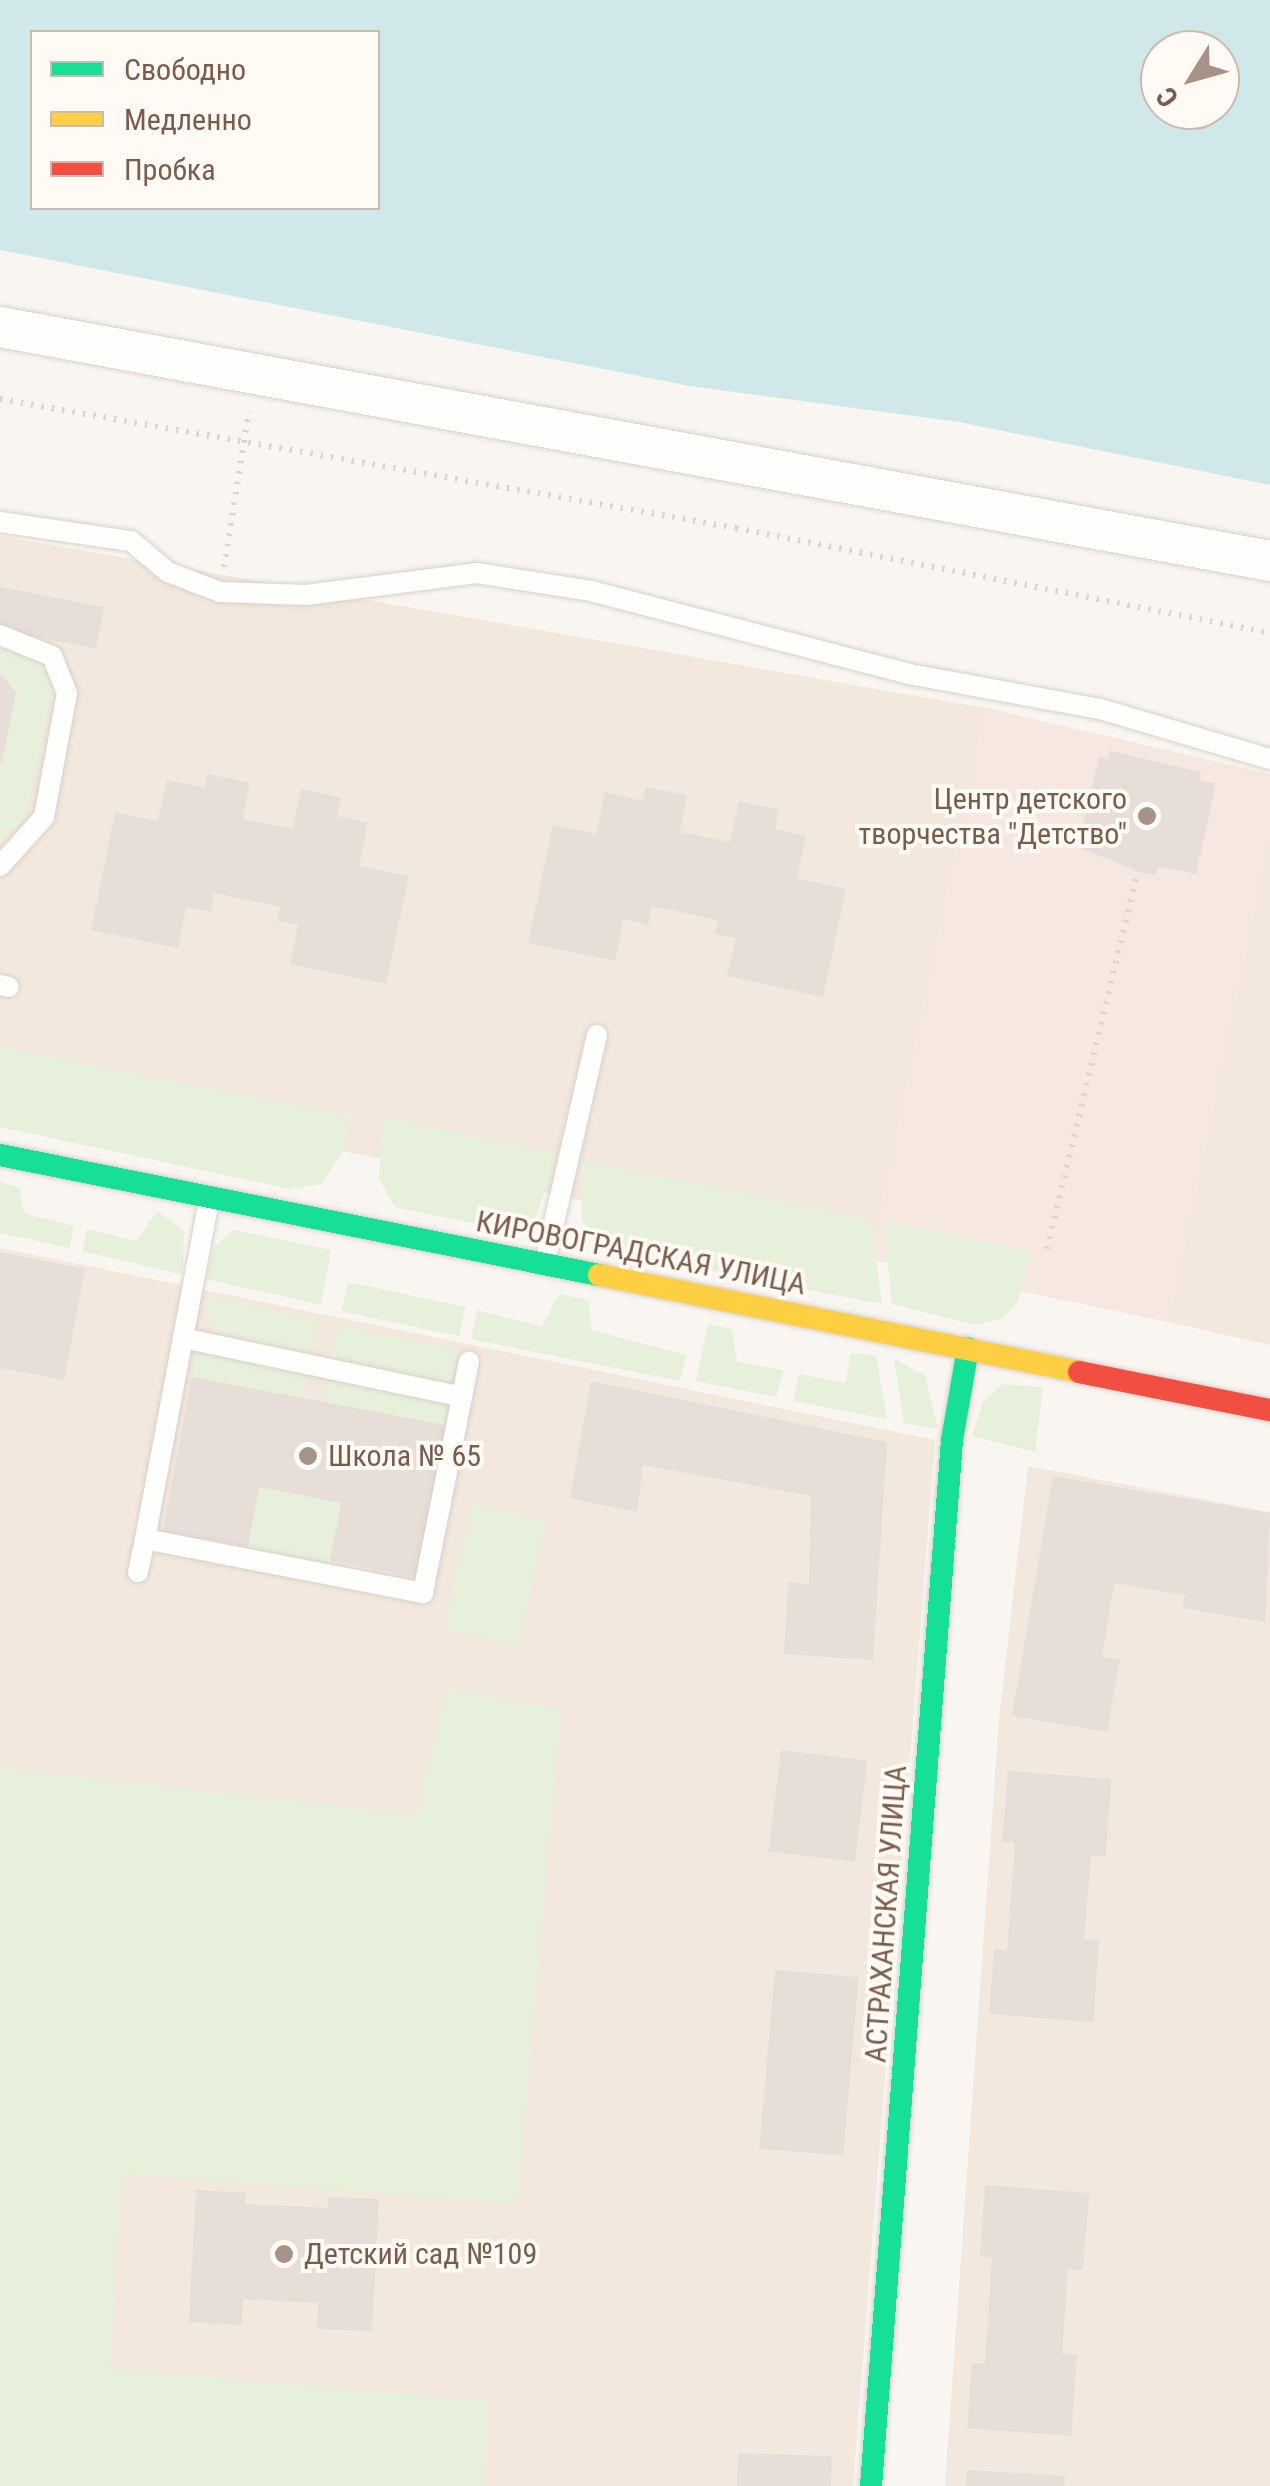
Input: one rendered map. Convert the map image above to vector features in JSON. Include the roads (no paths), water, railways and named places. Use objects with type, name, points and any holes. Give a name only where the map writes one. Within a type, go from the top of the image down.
[{"type":"street","points":[[0,327],[1270,560]]},
{"type":"street","name":"КИРОВОГРАДСКАЯ УЛИЦА","points":[[0,1154],[1270,1410]]},
{"type":"street","name":"АСТРАХАНСКАЯ УЛИЦА","points":[[872,2486],[952,1440],[968,1348]]},
{"type":"lane","points":[[0,522],[131,541],[168,572],[220,592],[306,595],[477,573],[591,590],[798,648],[1100,708],[1270,759]]},
{"type":"lane","points":[[0,635],[52,656],[67,693],[44,817],[0,866]]},
{"type":"lane","points":[[545,1264],[598,1035]]},
{"type":"lane","points":[[138,1572],[210,1196]]},
{"type":"lane","points":[[183,1338],[462,1397]]},
{"type":"lane","points":[[144,1539],[423,1594],[469,1362]]},
{"type":"water","points":[[0,0],[1270,0],[1270,485],[959,422],[690,386],[0,250]]},
{"type":"place","name":"Центр детского творчества \"Детство\"","points":[[1147,816]]},
{"type":"place","name":"Школа № 65","points":[[308,1456]]},
{"type":"place","name":"Детский сад №109","points":[[284,2254]]}]
